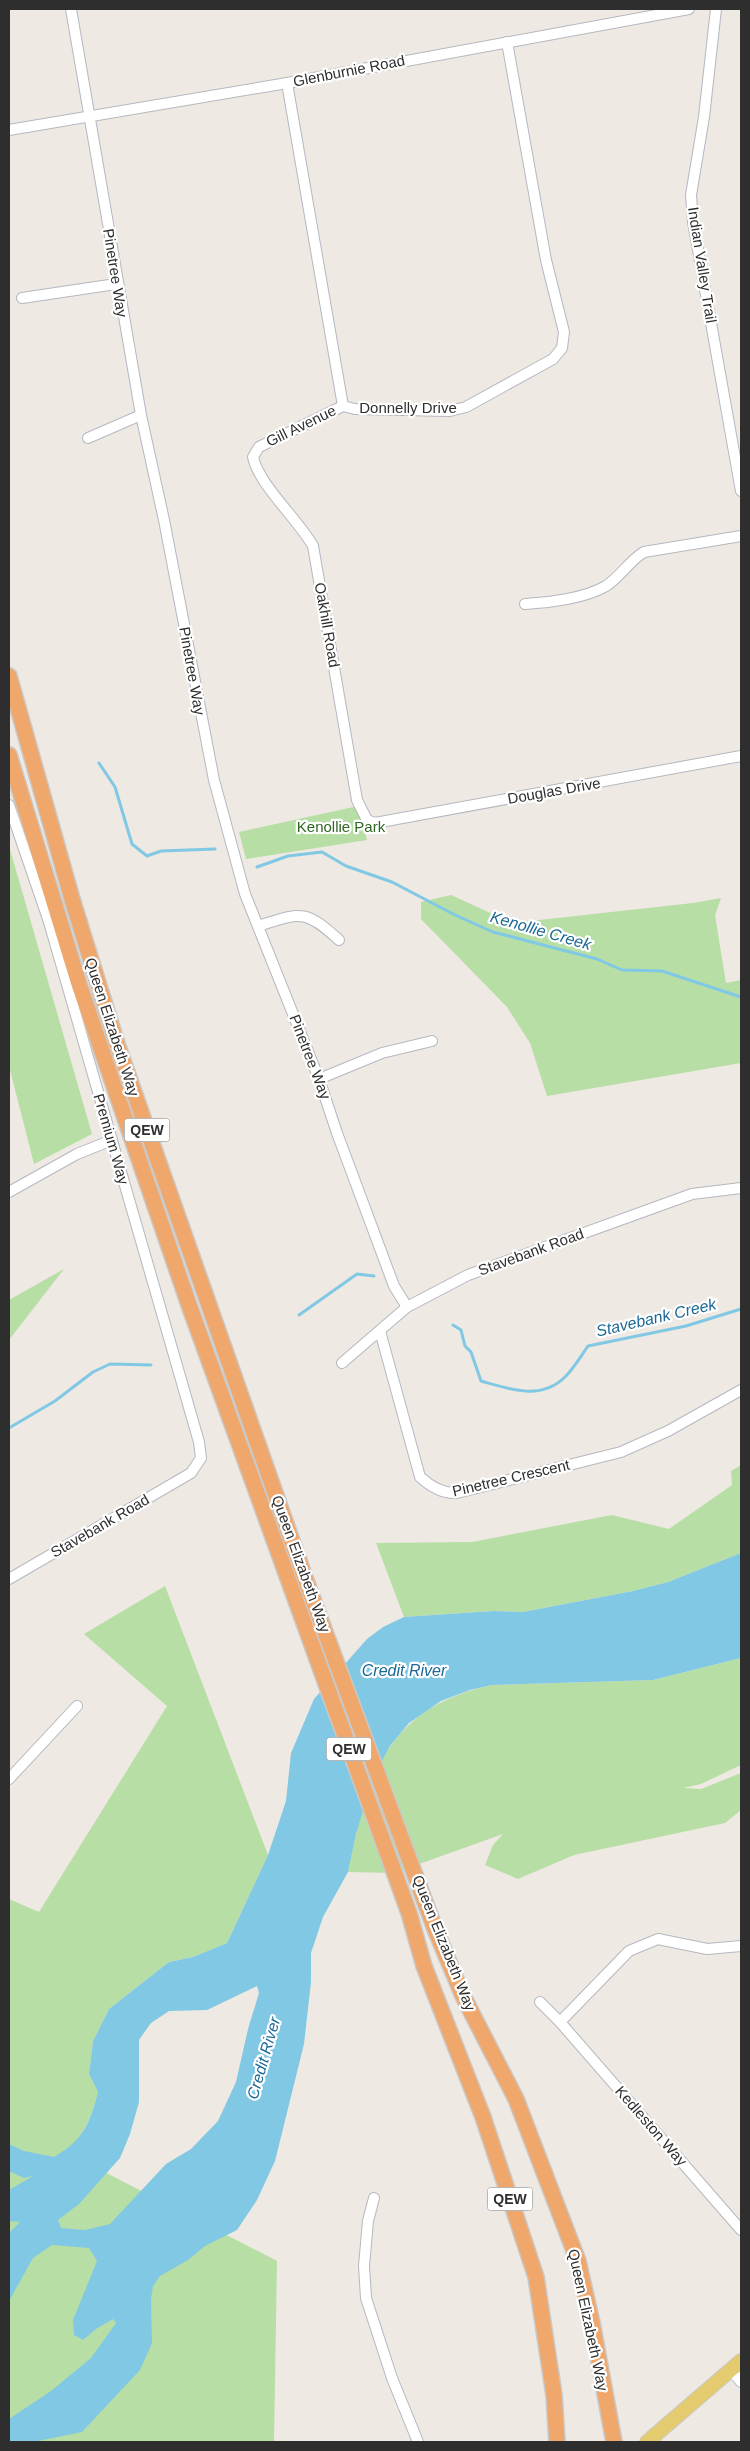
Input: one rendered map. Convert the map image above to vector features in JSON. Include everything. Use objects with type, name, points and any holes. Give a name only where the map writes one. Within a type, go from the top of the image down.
[{"type":"highway","name":"Queen Elizabeth Way","points":[[9,676],[69,890],[117,1044],[305,1578],[427,1906],[463,1996],[516,2099],[578,2261],[613,2435]]},
{"type":"highway","name":"Queen Elizabeth Way","points":[[9,755],[82,993],[189,1306],[409,1914],[424,1966],[483,2117],[536,2277],[554,2394],[557,2442]]},
{"type":"main road","points":[[647,2442],[736,2365]]},
{"type":"street","name":"Pinetree Way","points":[[71,9],[91,116],[116,284],[214,780],[245,894],[319,1078],[337,1133],[394,1286],[407,1307]]},
{"type":"street","name":"Glenburnie Road","points":[[9,130],[287,83],[689,9]]},
{"type":"street","name":"Indian Valley Trail","points":[[716,9],[704,117],[691,195],[693,222],[741,491]]},
{"type":"street","name":"Donnelly Drive","points":[[287,83],[343,406],[355,409],[450,411],[466,408],[553,359],[562,348],[564,332],[546,260],[507,42]]},
{"type":"street","points":[[22,298],[116,284]]},
{"type":"street","name":"Gill Avenue","points":[[259,446],[343,406]]},
{"type":"street","points":[[88,438],[141,415]]},
{"type":"street","name":"Oakhill Road","points":[[259,446],[253,457],[256,470],[303,528],[313,546],[357,800],[367,820]]},
{"type":"street","points":[[525,604],[546,603],[594,592],[606,586],[635,557],[644,552],[741,536]]},
{"type":"street","name":"Douglas Drive","points":[[367,820],[375,823],[741,756]]},
{"type":"street","name":"Premium Way","points":[[9,805],[50,922],[199,1442],[201,1458],[192,1473]]},
{"type":"street","points":[[258,926],[300,915],[320,922],[339,940]]},
{"type":"street","points":[[319,1078],[382,1054],[432,1041]]},
{"type":"street","points":[[9,1192],[78,1154],[112,1140]]},
{"type":"street","name":"Stavebank Road","points":[[342,1363],[407,1307],[468,1276],[692,1194],[741,1188]]},
{"type":"street","name":"Pinetree Crescent","points":[[380,1331],[420,1477],[427,1484],[446,1494],[457,1494],[621,1452],[668,1431],[741,1390]]},
{"type":"street","name":"Stavebank Road","points":[[9,1579],[192,1473]]},
{"type":"street","points":[[9,1779],[77,1706]]},
{"type":"street","points":[[560,2022],[629,1951],[658,1939],[707,1949],[741,1946]]},
{"type":"street","name":"Kedleston Way","points":[[540,2002],[560,2022],[741,2230]]},
{"type":"street","points":[[374,2198],[368,2221],[364,2266],[366,2298],[392,2378],[418,2442]]},
{"type":"street","points":[[736,2365],[741,2382]]},
{"type":"green space","name":"Kenollie Park","points":[[358,806],[367,840],[246,859],[239,832]]},
{"type":"green space","points":[[9,846],[92,1134],[34,1164],[9,1066]]},
{"type":"green space","points":[[451,895],[512,923],[693,903],[721,898],[715,915],[726,983],[741,980],[741,1063],[547,1096],[530,1043],[507,1007],[421,919],[421,902]]},
{"type":"green space","points":[[64,1269],[9,1340],[9,1300]]},
{"type":"green space","points":[[741,1465],[741,1553],[668,1582],[633,1591],[523,1612],[493,1611],[404,1617],[376,1543],[472,1542],[612,1515],[669,1529],[732,1485],[731,1471]]},
{"type":"green space","points":[[165,1586],[268,1855],[227,1943],[193,1957],[169,1962],[109,2009],[93,2041],[89,2074],[98,2092],[93,2109],[87,2125],[71,2146],[64,2151],[277,2261],[274,2442],[9,2442],[9,1899],[39,1912],[167,1706],[84,1634]]},
{"type":"green space","points":[[741,1658],[741,1765],[701,1784],[683,1788],[701,1789],[741,1773],[741,1810],[725,1823],[574,1855],[518,1879],[485,1865],[493,1845],[503,1834],[394,1873],[348,1872],[355,1837],[374,1777],[387,1751],[405,1729],[427,1710],[456,1696],[492,1685],[653,1680]]},
{"type":"water","name":"Credit River","points":[[741,1553],[741,1658],[653,1680],[492,1685],[470,1690],[441,1701],[409,1723],[390,1746],[373,1778],[356,1834],[348,1872],[323,1917],[311,1953],[311,1982],[304,2044],[275,2161],[257,2200],[237,2230],[205,2246],[188,2260],[160,2276],[153,2286],[151,2299],[152,2343],[140,2370],[82,2432],[33,2442],[9,2442],[9,2419],[51,2391],[91,2358],[116,2323],[113,2319],[96,2329],[83,2340],[74,2335],[73,2320],[97,2261],[89,2248],[52,2245],[33,2258],[9,2301],[9,2233],[20,2222],[9,2221],[9,2190],[33,2176],[24,2178],[9,2171],[9,2144],[24,2151],[54,2157],[72,2144],[84,2130],[92,2114],[98,2092],[89,2074],[93,2041],[109,2009],[169,1962],[193,1957],[227,1943],[268,1855],[286,1801],[291,1753],[314,1699],[367,1639],[383,1627],[404,1617],[493,1611],[523,1612],[633,1591],[668,1582]],"holes":[[[257,1986],[259,1993],[248,2029],[236,2082],[218,2121],[191,2149],[166,2164],[110,2224],[85,2230],[61,2228],[58,2220],[79,2204],[120,2158],[130,2134],[139,2102],[139,2040],[151,2023],[169,2011],[207,2010]]]},
{"type":"waterway","name":"Kenollie Creek","points":[[99,763],[115,787],[132,844],[147,856],[161,851],[215,849]]},
{"type":"waterway","name":"Kenollie Creek","points":[[257,867],[288,856],[322,852],[346,866],[392,882],[455,915],[493,932],[597,959],[622,970],[662,971],[741,997]]},
{"type":"waterway","name":"Stavebank Creek","points":[[299,1315],[357,1274],[374,1276]]},
{"type":"waterway","name":"Stavebank Creek","points":[[453,1325],[461,1330],[465,1346],[471,1352],[481,1381],[514,1390],[535,1391],[546,1389],[565,1377],[588,1346],[686,1326],[741,1309]]},
{"type":"waterway","name":"Stavebank Creek","points":[[9,1428],[55,1401],[93,1372],[110,1364],[151,1365]]}]
